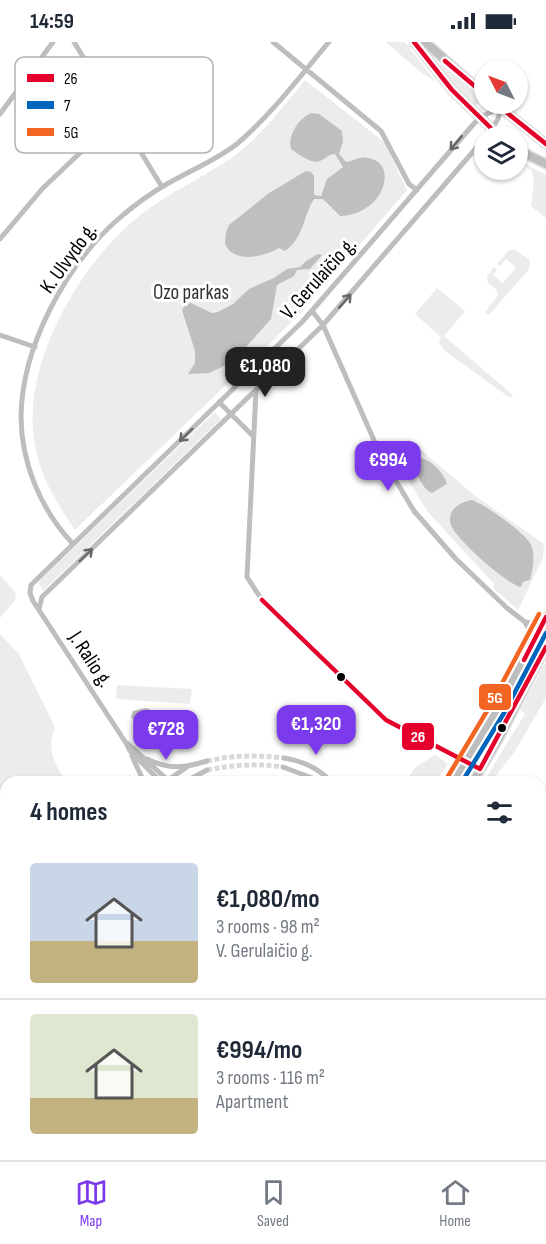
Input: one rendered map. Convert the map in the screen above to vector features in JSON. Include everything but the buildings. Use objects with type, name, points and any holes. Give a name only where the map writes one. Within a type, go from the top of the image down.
[{"type":"main road","points":[[414,42],[448,85],[479,118],[483,126]]},
{"type":"main road","points":[[425,42],[474,85]]},
{"type":"main road","points":[[510,114],[546,144]]},
{"type":"main road","points":[[528,155],[546,164]]},
{"type":"main road","points":[[457,776],[546,617]]},
{"type":"main road","points":[[476,776],[499,738],[546,647]]},
{"type":"street","points":[[43,57],[54,42]]},
{"type":"street","points":[[74,42],[83,57]]},
{"type":"street","points":[[273,42],[381,131],[410,184],[417,190]]},
{"type":"street","name":"K. Ulvydo g.","points":[[73,544],[52,518],[40,497],[27,460],[21,416],[35,346],[64,286],[89,250],[125,214],[162,187],[213,160],[237,144],[256,126],[329,42]]},
{"type":"street","points":[[0,114],[15,94]]},
{"type":"street","name":"V. Gerulaičio g.","points":[[30,593],[31,585],[312,311],[479,118],[485,114]]},
{"type":"street","name":"V. Gerulaičio g.","points":[[42,597],[323,326],[474,151]]},
{"type":"street","points":[[0,239],[43,188],[80,153]]},
{"type":"street","points":[[141,153],[162,187]]},
{"type":"street","points":[[312,311],[323,326],[381,456],[414,511],[456,560],[525,622],[534,641]]},
{"type":"street","points":[[0,335],[35,346]]},
{"type":"street","points":[[256,390],[247,577],[254,590],[386,720],[480,769]]},
{"type":"street","points":[[219,402],[253,436]]},
{"type":"street","points":[[30,593],[42,597],[39,609]]},
{"type":"street","points":[[30,593],[39,609]]},
{"type":"street","name":"J. Ralio g.","points":[[39,609],[126,742],[130,752],[155,776]]},
{"type":"street","points":[[525,622],[531,623],[546,617]]},
{"type":"street","points":[[126,742],[163,776]]},
{"type":"street","points":[[130,752],[141,776]]},
{"type":"street","points":[[285,758],[311,766],[327,776]]},
{"type":"street","points":[[147,759],[167,767],[189,766],[207,761]]},
{"type":"street","points":[[175,776],[189,766]]},
{"type":"street","points":[[283,767],[307,776]]},
{"type":"street","points":[[197,776],[207,771]]},
{"type":"green space","points":[[386,42],[405,42],[436,82],[418,70]]},
{"type":"green space","points":[[439,65],[442,65],[474,92],[474,108],[440,70]]},
{"type":"green space","name":"Ozo parkas","points":[[305,80],[384,142],[407,190],[298,316],[75,530],[44,476],[34,440],[33,411],[37,381],[45,351],[58,321],[73,293],[91,267],[131,223],[155,204],[221,165],[244,148],[272,120]]},
{"type":"green space","points":[[528,165],[546,175],[546,218],[531,206],[534,181]]},
{"type":"green space","points":[[509,250],[515,250],[530,260],[529,269],[489,315],[485,312],[498,295],[497,290],[488,283],[487,276],[494,267],[497,270],[493,275],[503,283],[516,268],[506,259],[500,266],[497,264]]},
{"type":"green space","points":[[437,288],[465,311],[444,336],[513,395],[510,398],[445,351],[439,343],[441,337],[415,314]]},
{"type":"green space","points":[[215,412],[221,419],[43,591],[38,582]]},
{"type":"green space","points":[[408,439],[474,495],[544,544],[543,558],[518,610],[494,589],[494,584],[427,511],[393,455],[402,457]]},
{"type":"green space","points":[[0,575],[15,592],[16,599],[0,618]]},
{"type":"green space","points":[[546,625],[546,641],[524,682],[519,680],[487,736],[492,739],[479,760],[472,758],[518,679]]},
{"type":"green space","points":[[0,634],[19,654],[52,721],[55,728],[51,749],[63,776],[0,776]]},
{"type":"green space","points":[[546,661],[546,698],[515,751],[496,776],[487,776],[525,714],[520,710]]},
{"type":"green space","points":[[117,685],[192,689],[190,704],[116,699]]},
{"type":"green space","points":[[435,755],[448,764],[440,776],[410,776],[416,767]]},
{"type":"shaded area","points":[[311,113],[319,114],[342,131],[343,142],[339,154],[346,162],[365,158],[375,160],[380,164],[385,174],[381,192],[365,209],[345,216],[340,216],[323,199],[314,199],[300,233],[285,251],[279,248],[249,257],[235,254],[225,244],[229,225],[269,193],[306,171],[311,172],[314,176],[314,195],[321,196],[327,179],[343,167],[335,154],[314,162],[291,149],[292,133],[302,119]]},
{"type":"shaded area","points":[[318,254],[322,255],[310,269],[297,270],[294,276],[277,285],[271,319],[246,347],[222,367],[209,373],[188,374],[195,363],[195,351],[182,310],[186,304],[191,303],[212,313],[218,312],[233,304],[249,289],[274,278],[287,269],[300,267]]},
{"type":"shaded area","points":[[419,458],[436,467],[447,484],[432,493],[428,491],[418,474],[416,460]]},
{"type":"shaded area","points":[[472,500],[503,519],[530,543],[533,556],[532,571],[530,580],[523,582],[521,587],[504,578],[482,560],[451,525],[452,511]]},
{"type":"shaded area","points":[[146,708],[159,713],[192,715],[194,725],[192,746],[176,748],[150,736],[131,717],[133,711]]},
{"type":"tunnel","points":[[207,761],[246,756],[284,758]]},
{"type":"tunnel","points":[[207,770],[245,765],[283,767]]},
{"type":"transit line","name":"26","points":[[414,42],[452,90],[489,126]]},
{"type":"transit line","name":"26","points":[[445,61],[474,86]]},
{"type":"transit line","name":"26","points":[[508,114],[546,144]]},
{"type":"transit line","name":"26","points":[[262,600],[386,720],[480,769],[546,647]]},
{"type":"transit line","name":"5G","points":[[448,776],[490,706],[539,614]]},
{"type":"transit line","name":"26","points":[[524,660],[546,617]]},
{"type":"transit line","name":"7","points":[[466,776],[504,713],[546,633]]}]
